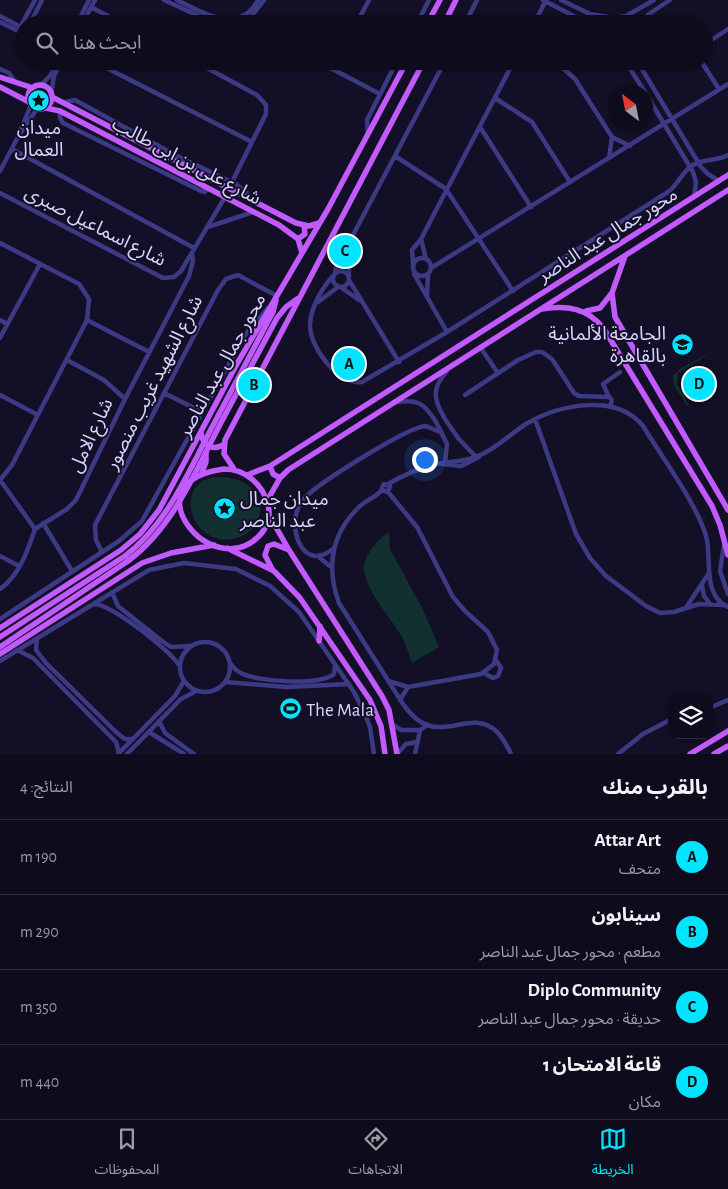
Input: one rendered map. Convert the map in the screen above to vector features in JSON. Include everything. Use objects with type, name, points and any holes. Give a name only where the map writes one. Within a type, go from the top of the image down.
[{"type":"main road","points":[[432,15],[440,0]]},
{"type":"main road","points":[[449,15],[456,1]]},
{"type":"main road","name":"محور جمال عبد الناصر","points":[[0,628],[121,550],[140,534],[159,510],[275,298],[320,223],[402,70]]},
{"type":"main road","name":"محور جمال عبد الناصر","points":[[223,445],[297,299],[419,70]]},
{"type":"main road","points":[[0,77],[16,84],[33,88],[40,86],[47,88],[51,96],[46,108],[37,109],[0,87]]},
{"type":"main road","points":[[30,104],[29,94],[33,88]]},
{"type":"main road","name":"شارع على بن ابى طالب","points":[[51,96],[103,119],[176,158],[203,176],[304,226]]},
{"type":"main road","points":[[60,111],[65,102]]},
{"type":"main road","name":"شارع على بن ابى طالب","points":[[46,108],[60,111],[278,225],[298,239]]},
{"type":"main road","points":[[203,176],[206,170]]},
{"type":"main road","name":"محور جمال عبد الناصر","points":[[247,475],[270,466],[728,175]]},
{"type":"main road","name":"محور جمال عبد الناصر","points":[[267,500],[280,478],[288,470],[728,190]]},
{"type":"main road","points":[[665,215],[672,226]]},
{"type":"main road","points":[[302,253],[298,239],[305,234],[304,226],[320,223]]},
{"type":"main road","points":[[540,309],[569,307],[588,311],[600,308],[612,293],[625,255]]},
{"type":"main road","points":[[612,293],[615,317],[637,358],[728,510]]},
{"type":"main road","points":[[0,637],[125,556],[155,528],[257,344],[273,312],[275,298]]},
{"type":"main road","points":[[0,647],[128,561],[156,536],[172,514],[277,318],[286,307],[297,299]]},
{"type":"main road","points":[[581,310],[600,324],[712,506],[728,555]]},
{"type":"main road","points":[[488,328],[489,334],[494,338]]},
{"type":"main road","points":[[472,337],[480,347]]},
{"type":"main road","points":[[626,364],[637,358]]},
{"type":"main road","points":[[200,434],[202,440],[208,446],[216,448],[223,445],[226,459],[234,469],[247,475],[257,484],[267,500],[269,515],[289,550],[374,680],[389,710],[397,754]]},
{"type":"main road","points":[[200,434],[206,456],[201,475]]},
{"type":"main road","points":[[270,466],[273,474],[280,478]]},
{"type":"main road","points":[[234,469],[215,470],[201,475],[186,485],[180,498],[180,511],[188,528],[199,538],[227,548],[274,571]]},
{"type":"main road","points":[[159,510],[171,505],[180,498]]},
{"type":"main road","points":[[227,548],[242,547],[255,540],[264,530],[269,515]]},
{"type":"main road","points":[[289,550],[274,544],[266,549],[266,558],[274,571],[292,588],[320,626],[370,700],[381,726],[385,754]]},
{"type":"main road","points":[[0,654],[15,648],[65,617],[145,562],[171,553],[216,545]]},
{"type":"main road","points":[[319,641],[320,626]]},
{"type":"main road","points":[[690,754],[728,731]]},
{"type":"main road","points":[[717,753],[728,746]]},
{"type":"street","points":[[28,15],[35,0]]},
{"type":"street","points":[[34,15],[42,0]]},
{"type":"street","points":[[82,15],[89,0]]},
{"type":"street","points":[[87,15],[95,0]]},
{"type":"street","points":[[164,0],[184,4],[207,15]]},
{"type":"street","points":[[177,0],[202,15]]},
{"type":"street","points":[[246,15],[258,0]]},
{"type":"street","points":[[252,15],[264,0]]},
{"type":"street","points":[[361,15],[369,0]]},
{"type":"street","points":[[422,15],[429,0]]},
{"type":"street","points":[[470,15],[477,0]]},
{"type":"street","points":[[538,15],[545,0],[572,15]]},
{"type":"street","points":[[561,0],[590,14],[596,15]]},
{"type":"street","points":[[628,15],[654,0]]},
{"type":"street","points":[[648,15],[670,0]]},
{"type":"street","points":[[91,7],[106,15]]},
{"type":"street","points":[[0,16],[15,25]]},
{"type":"street","points":[[0,22],[15,27]]},
{"type":"street","points":[[713,38],[728,29]]},
{"type":"street","points":[[0,69],[9,73],[16,84]]},
{"type":"street","points":[[40,86],[50,76],[53,70]]},
{"type":"street","points":[[51,96],[54,76],[57,70]]},
{"type":"street","points":[[111,70],[252,142]]},
{"type":"street","points":[[211,70],[257,95],[264,102],[266,114],[232,182]]},
{"type":"street","points":[[334,70],[380,94]]},
{"type":"street","points":[[368,135],[367,120],[393,70]]},
{"type":"street","points":[[360,300],[333,282],[337,262],[440,70]]},
{"type":"street","points":[[447,332],[414,274],[412,250],[421,239],[509,70]]},
{"type":"street","points":[[565,70],[575,79],[612,137],[630,146]]},
{"type":"street","points":[[631,70],[640,85]]},
{"type":"street","points":[[643,70],[705,171],[719,181]]},
{"type":"street","points":[[707,70],[719,89]]},
{"type":"street","points":[[427,295],[428,275],[431,268],[728,84]]},
{"type":"street","points":[[495,98],[532,122],[570,182]]},
{"type":"street","points":[[0,171],[19,135],[30,104]]},
{"type":"street","points":[[653,106],[695,177],[694,197]]},
{"type":"street","points":[[19,135],[37,109]]},
{"type":"street","points":[[480,127],[531,207]]},
{"type":"street","points":[[609,159],[612,137]]},
{"type":"street","points":[[12,149],[193,250],[193,260],[189,276],[125,399]]},
{"type":"street","points":[[399,362],[360,300],[349,278],[341,271],[334,275],[325,285],[311,316],[311,334],[322,355],[338,376],[354,383],[362,382],[399,362],[668,192],[680,182],[690,167],[699,162],[716,161],[728,155]]},
{"type":"street","points":[[395,156],[446,189],[513,291]]},
{"type":"street","points":[[176,158],[232,182],[245,190],[250,200]]},
{"type":"street","points":[[695,177],[705,171]]},
{"type":"street","name":"شارع اسماعيل صبرى","points":[[0,193],[163,278],[174,277],[181,271],[225,197]]},
{"type":"street","points":[[206,227],[253,212]]},
{"type":"street","points":[[317,303],[339,287],[347,286],[349,278],[349,252],[353,235]]},
{"type":"street","points":[[421,239],[426,259],[431,268]]},
{"type":"street","points":[[0,243],[82,287],[89,299],[87,320],[68,360],[12,465],[0,480],[35,529],[30,545],[19,566],[10,580],[0,589]]},
{"type":"street","points":[[413,264],[418,258],[426,259]]},
{"type":"street","points":[[0,338],[40,264]]},
{"type":"street","points":[[414,274],[421,277],[428,275]]},
{"type":"street","name":"شارع الشهيد غريب منصور","points":[[102,552],[96,540],[95,525],[216,292],[226,280],[238,275],[275,298]]},
{"type":"street","points":[[0,619],[136,528],[148,513],[244,335],[275,298]]},
{"type":"street","points":[[0,320],[7,324]]},
{"type":"street","points":[[87,320],[149,352]]},
{"type":"street","points":[[480,347],[498,373]]},
{"type":"street","points":[[465,395],[530,354],[542,352],[552,359],[574,393],[579,396],[609,397]]},
{"type":"street","name":"شارع الامل","points":[[35,529],[67,509],[76,500],[125,399],[104,380],[68,360]]},
{"type":"street","points":[[451,366],[438,382],[434,392],[435,401],[458,438],[476,457]]},
{"type":"street","points":[[610,407],[612,400],[603,384],[620,372]]},
{"type":"street","points":[[164,393],[202,412]]},
{"type":"street","points":[[0,395],[38,415]]},
{"type":"street","points":[[393,402],[418,401],[435,421],[447,444],[443,463]]},
{"type":"street","points":[[443,463],[461,466],[473,462],[535,419],[574,407],[610,407],[623,410],[637,419],[695,511],[707,541],[710,580],[717,597],[726,606]]},
{"type":"street","points":[[435,421],[443,416]]},
{"type":"street","points":[[535,419],[576,534],[590,558],[616,584],[653,611],[667,613],[686,607],[710,604],[726,606]]},
{"type":"street","points":[[334,548],[320,555],[311,554],[303,550],[297,541],[294,529],[298,508],[309,494],[416,428],[431,426],[442,433]]},
{"type":"street","points":[[447,444],[458,438]]},
{"type":"street","points":[[426,726],[415,720],[400,700],[339,603],[331,567],[334,548],[341,530],[351,515],[364,502],[382,490],[383,485],[414,471],[481,455]]},
{"type":"street","points":[[388,484],[390,489],[388,492]]},
{"type":"street","points":[[382,490],[388,492],[417,527],[453,598],[492,636],[497,650],[496,660],[484,673],[408,687],[388,681]]},
{"type":"street","points":[[42,523],[72,571]]},
{"type":"street","points":[[717,597],[727,592],[721,579],[720,564],[725,544]]},
{"type":"street","points":[[320,555],[320,558],[331,567]]},
{"type":"street","points":[[0,556],[19,566]]},
{"type":"street","points":[[0,661],[15,648],[37,638],[65,617],[93,604],[138,576],[160,566],[184,563],[209,564],[236,569],[270,586],[294,605],[349,684],[366,714],[374,754]]},
{"type":"street","points":[[686,607],[709,573]]},
{"type":"street","points":[[710,580],[721,579]]},
{"type":"street","points":[[702,586],[710,604]]},
{"type":"street","points":[[112,592],[115,603],[170,649],[180,666],[184,681],[196,691]]},
{"type":"street","points":[[109,608],[115,603]]},
{"type":"street","points":[[93,604],[109,608],[170,649],[201,643],[212,644],[222,649],[229,662],[242,674],[286,680],[314,681],[330,677],[336,670],[335,665]]},
{"type":"street","points":[[37,638],[36,648],[38,654],[117,733],[125,738],[133,739]]},
{"type":"street","points":[[180,666],[183,655],[191,646]]},
{"type":"street","points":[[15,648],[33,658],[116,742],[118,753]]},
{"type":"street","points":[[33,658],[34,655],[38,654]]},
{"type":"street","points":[[484,673],[493,678],[498,676],[501,668],[496,660]]},
{"type":"street","points":[[225,682],[229,672],[229,662]]},
{"type":"street","points":[[240,682],[238,678],[242,674]]},
{"type":"street","points":[[330,677],[332,684]]},
{"type":"street","points":[[118,753],[175,696],[184,681]]},
{"type":"street","points":[[127,754],[181,698],[196,691],[209,692],[225,682],[286,687],[349,684]]},
{"type":"street","points":[[400,700],[408,687]]},
{"type":"street","points":[[175,696],[181,698]]},
{"type":"street","points":[[713,706],[728,700]]},
{"type":"street","points":[[159,721],[165,733],[194,754]]},
{"type":"street","points":[[618,754],[643,734],[668,721]]},
{"type":"street","points":[[393,725],[401,730],[420,730],[426,726],[469,723],[484,725],[497,732],[511,754]]},
{"type":"street","points":[[415,754],[420,730]]},
{"type":"street","points":[[149,732],[160,737],[184,754]]},
{"type":"street","points":[[112,739],[117,737],[117,733]]},
{"type":"street","points":[[160,737],[162,733],[165,733]]},
{"type":"street","points":[[397,754],[406,744],[418,742]]},
{"type":"green space","points":[[714,351],[678,373],[677,384],[689,405],[687,406],[675,387],[673,376],[681,368]]},
{"type":"green space","points":[[215,477],[234,479],[247,485],[256,494],[260,505],[259,516],[255,526],[246,534],[233,539],[218,539],[206,534],[192,513],[191,501],[194,490],[202,482]]},
{"type":"green space","points":[[389,532],[390,549],[423,610],[439,647],[412,663],[402,637],[369,586],[364,569],[369,553],[376,543]]},
{"type":"place","name":"ميدان العمال","points":[[39,101]]},
{"type":"place","name":"Diplo Community","points":[[345,251]]},
{"type":"place","name":"الجامعة الألمانية بالقاهرة","points":[[682,344]]},
{"type":"place","name":"Attar Art","points":[[349,364]]},
{"type":"place","name":"قاعة الامتحان 1","points":[[699,384]]},
{"type":"place","name":"سينابون","points":[[254,385]]},
{"type":"place","name":"ميدان جمال عبد الناصر","points":[[224,509]]},
{"type":"place","name":"The Mala","points":[[290,709]]}]
